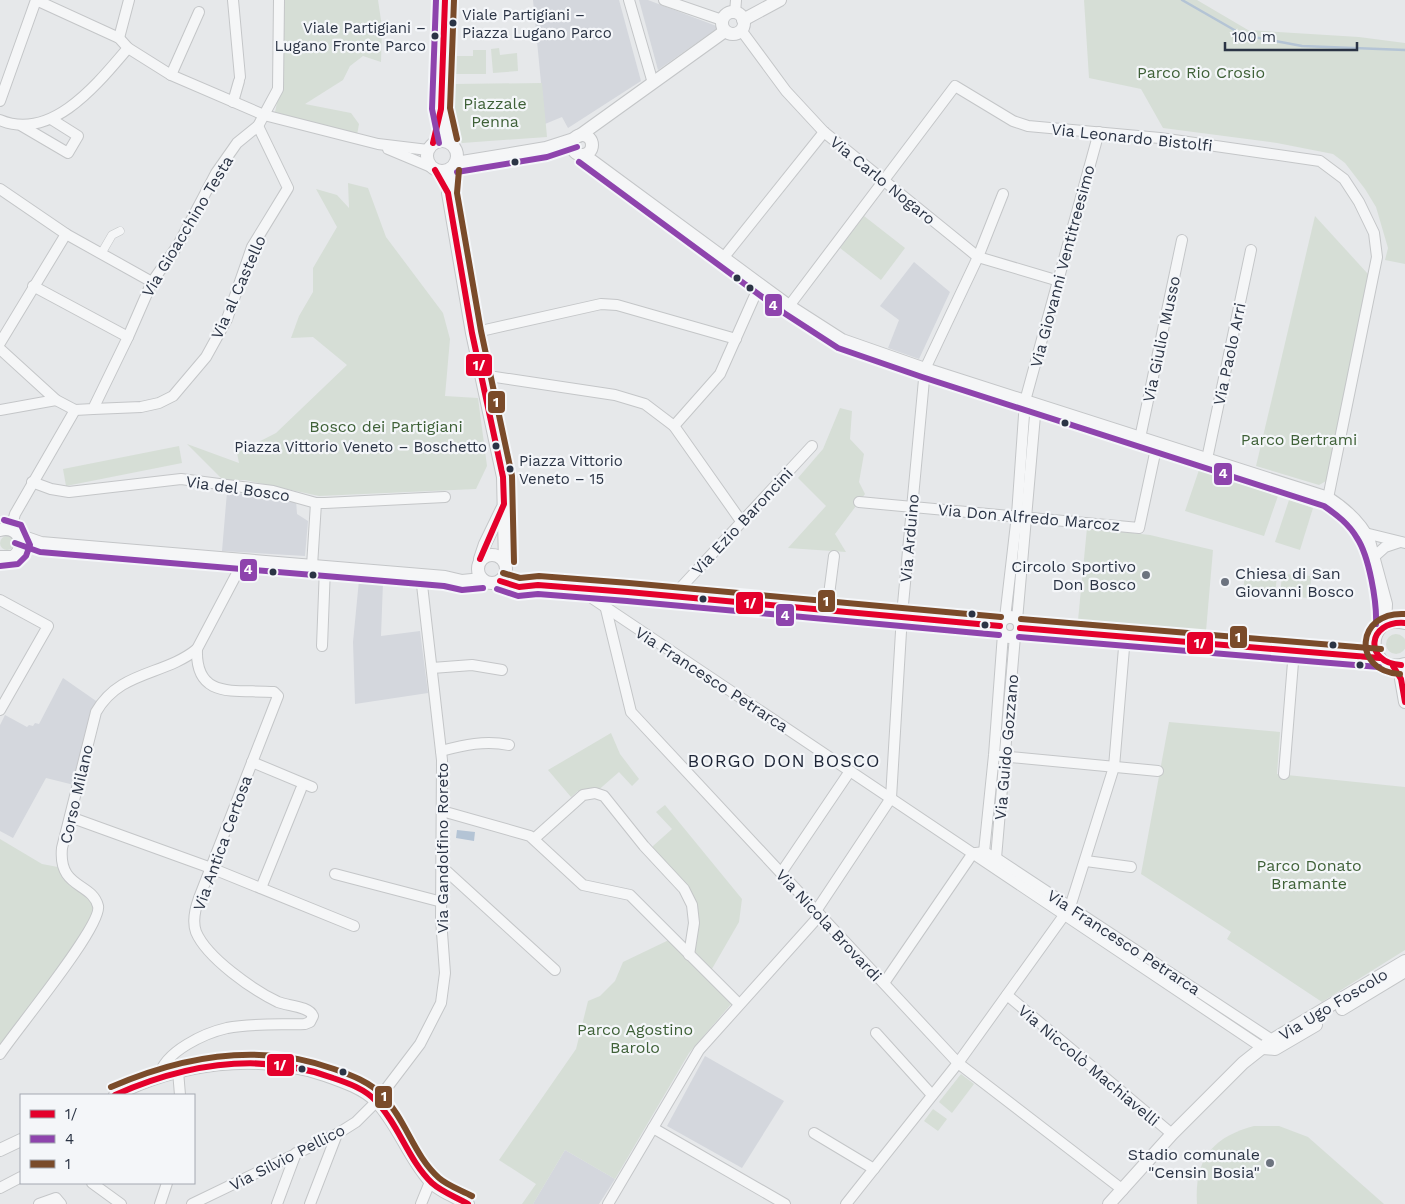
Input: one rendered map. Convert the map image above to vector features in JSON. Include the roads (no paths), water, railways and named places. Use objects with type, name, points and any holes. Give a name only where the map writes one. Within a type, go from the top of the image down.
[{"type":"street","points":[[0,101],[36,0],[119,38],[128,48],[171,75],[264,115],[378,144],[433,168],[453,166],[482,157],[582,145],[594,132],[603,117],[653,83],[724,26],[726,15],[739,16],[780,0]]},
{"type":"street","points":[[119,38],[129,0]]},
{"type":"street","points":[[233,102],[239,79],[234,0]]},
{"type":"street","name":"Via Gioacchino Testa","points":[[93,409],[152,282],[178,245],[216,173],[237,144],[258,126],[278,89],[279,0]]},
{"type":"street","points":[[445,0],[441,109],[426,157],[448,193]]},
{"type":"street","points":[[629,0],[653,83]]},
{"type":"street","points":[[664,0],[724,26],[735,34],[739,16]]},
{"type":"street","points":[[171,75],[200,12]]},
{"type":"street","name":"Via Carlo Nogaro","points":[[739,16],[786,91],[824,132],[978,257],[1059,281]]},
{"type":"street","points":[[21,126],[36,125],[50,119],[93,88],[128,48]]},
{"type":"street","name":"Via Leonardo Bistolfi","points":[[882,180],[955,86],[1013,121],[1028,126],[1099,132],[1320,161],[1344,179],[1360,202],[1374,233],[1377,257],[1328,498]]},
{"type":"street","points":[[0,529],[9,529],[41,543],[445,577],[462,581],[482,579],[490,583],[504,571],[504,504],[500,454],[472,333],[448,193],[453,166],[452,145],[441,109]]},
{"type":"street","points":[[1,121],[21,126],[68,153],[78,136],[50,119]]},
{"type":"street","name":"Via al Castello","points":[[93,409],[141,407],[159,403],[174,396],[206,357],[227,319],[252,247],[288,188],[258,126]]},
{"type":"street","points":[[724,257],[824,132]]},
{"type":"street","name":"Via Giovanni Ventitreesimo","points":[[1031,403],[1059,281],[1099,132]]},
{"type":"street","points":[[378,144],[430,146],[437,141],[482,157]]},
{"type":"street","points":[[582,145],[604,168],[789,306],[842,340],[925,369],[1328,498],[1344,508],[1365,533],[1375,556],[1386,604],[1385,624]]},
{"type":"street","points":[[789,306],[882,180]]},
{"type":"street","points":[[0,189],[66,234],[152,282]]},
{"type":"street","name":"Via Arduino","points":[[891,798],[902,615],[925,369],[978,257],[1003,194]]},
{"type":"street","points":[[101,254],[112,235],[120,231]]},
{"type":"street","points":[[0,343],[66,234]]},
{"type":"street","name":"Via Giulio Musso","points":[[1140,438],[1182,240]]},
{"type":"street","name":"Via Paolo Arri","points":[[1207,459],[1251,250]]},
{"type":"street","points":[[674,426],[720,374],[760,284]]},
{"type":"street","points":[[33,286],[128,337]]},
{"type":"street","points":[[472,333],[601,304],[617,305],[736,339]]},
{"type":"street","points":[[0,349],[56,400],[75,410],[93,409]]},
{"type":"street","points":[[482,375],[615,395],[645,404],[674,426],[741,520]]},
{"type":"street","points":[[0,410],[56,400]]},
{"type":"street","points":[[1010,627],[1017,515],[1031,403]]},
{"type":"street","points":[[1010,627],[1028,516],[1031,403]]},
{"type":"street","points":[[7,558],[21,544],[12,522],[19,505],[75,410]]},
{"type":"street","name":"Via Don Alfredo Marcoz","points":[[859,502],[1028,516],[1139,528],[1156,444]]},
{"type":"street","name":"Via Ezio Baroncini","points":[[673,596],[741,520],[812,446]]},
{"type":"street","name":"Via del Bosco","points":[[32,482],[51,489],[69,492],[181,479],[273,490],[316,503],[445,497]]},
{"type":"street","points":[[312,566],[316,503]]},
{"type":"street","points":[[482,579],[479,563],[485,544],[504,504]]},
{"type":"street","points":[[0,529],[19,505]]},
{"type":"street","points":[[1365,533],[1402,543]]},
{"type":"street","points":[[7,558],[25,548],[41,543]]},
{"type":"street","points":[[1375,556],[1385,547],[1402,543]]},
{"type":"street","points":[[445,577],[479,563],[494,554],[504,571],[538,585],[902,615],[1010,627],[1380,658],[1401,669],[1405,702]]},
{"type":"street","points":[[827,610],[834,556]]},
{"type":"street","points":[[197,649],[244,560]]},
{"type":"street","points":[[322,646],[325,567]]},
{"type":"street","name":"Via Gandolfino Roreto","points":[[376,1102],[420,1044],[441,1003],[445,973],[442,902],[441,752],[421,576]]},
{"type":"street","name":"Via Francesco Petrarca","points":[[577,588],[972,852],[1064,917],[1268,1044]]},
{"type":"street","points":[[0,600],[48,626],[0,710]]},
{"type":"street","points":[[1386,604],[1402,622]]},
{"type":"street","name":"Via Nicola Brovardi","points":[[606,609],[631,712],[958,1063],[1123,1190]]},
{"type":"street","points":[[1380,658],[1374,645],[1376,633],[1385,624],[1402,622]]},
{"type":"street","name":"Via Guido Gozzano","points":[[984,852],[1010,627]]},
{"type":"street","name":"Via Guido Gozzano","points":[[996,858],[1006,756],[1010,627]]},
{"type":"street","points":[[846,1204],[958,1063],[1070,907],[1114,767],[1125,636]]},
{"type":"street","points":[[1359,656],[1374,645]]},
{"type":"street","name":"Via Antica Certosa","points":[[159,1076],[163,1066],[176,1053],[215,1032],[236,1027],[307,1024],[313,1016],[308,1011],[282,1003],[269,996],[223,964],[204,944],[196,932],[194,921],[199,898],[278,695],[273,692],[221,689],[211,685],[201,676],[197,649]]},
{"type":"street","name":"Corso Milano","points":[[0,1054],[96,921],[99,908],[96,901],[70,878],[63,868],[62,848],[93,720],[102,703],[127,681],[185,657],[197,649]]},
{"type":"street","points":[[1284,774],[1294,650]]},
{"type":"street","points":[[432,668],[472,665],[502,670]]},
{"type":"street","points":[[441,752],[476,743],[495,742],[508,745]]},
{"type":"street","points":[[994,755],[1158,771]]},
{"type":"street","points":[[252,762],[312,787]]},
{"type":"street","points":[[782,873],[850,771]]},
{"type":"street","points":[[261,888],[301,789]]},
{"type":"street","points":[[536,838],[584,795],[595,794],[604,796],[644,846],[684,889],[692,905],[694,923],[689,955]]},
{"type":"street","points":[[608,1204],[699,1050],[818,913],[891,798]]},
{"type":"street","points":[[442,811],[536,838],[584,885],[630,895],[739,1004]]},
{"type":"street","points":[[70,817],[210,868],[354,926]]},
{"type":"street","points":[[884,983],[972,852]]},
{"type":"street","name":"Via Francesco Petrarca","points":[[972,852],[984,852],[996,858],[1268,1044]]},
{"type":"street","points":[[1086,861],[1131,867]]},
{"type":"street","points":[[442,867],[555,970]]},
{"type":"street","points":[[334,874],[442,902]]},
{"type":"street","name":"Via Ugo Foscolo","points":[[1109,1204],[1172,1134],[1234,1070],[1268,1044],[1405,961]]},
{"type":"street","name":"Via Ugo Foscolo","points":[[1268,1044],[1275,1050],[1405,972]]},
{"type":"street","name":"Via Niccolò Machiavelli","points":[[1007,995],[1172,1134]]},
{"type":"street","points":[[876,1033],[932,1094]]},
{"type":"street","points":[[117,1094],[159,1076],[178,1071],[232,1063],[294,1067],[344,1082],[376,1102],[430,1182],[468,1204]]},
{"type":"street","points":[[178,1071],[180,1094]]},
{"type":"street","name":"Via Silvio Pellico","points":[[192,1204],[337,1134],[356,1122],[376,1102]]},
{"type":"street","points":[[653,1128],[785,1204]]},
{"type":"street","points":[[814,1133],[874,1169]]},
{"type":"street","points":[[310,1204],[337,1134]]},
{"type":"street","points":[[0,1150],[20,1142]]},
{"type":"street","points":[[277,1204],[296,1153]]},
{"type":"street","points":[[0,1188],[20,1178]]},
{"type":"street","points":[[421,1204],[430,1182]]},
{"type":"street","points":[[93,1184],[121,1204]]},
{"type":"street","points":[[160,1204],[168,1184]]},
{"type":"street","points":[[38,1204],[56,1198],[61,1204]]},
{"type":"water","points":[[457,830],[475,832],[474,841],[456,838]]},
{"type":"waterway","points":[[1182,0],[1243,35],[1302,46],[1405,50]]},
{"type":"place","name":"Viale Partigiani – Piazza Lugano Parco","points":[[453,23]]},
{"type":"place","name":"Viale Partigiani – Lugano Fronte Parco","points":[[435,36]]},
{"type":"place","name":"Piazza Vittorio Veneto – Boschetto","points":[[496,446]]},
{"type":"place","name":"Piazza Vittorio Veneto – 15","points":[[510,469]]},
{"type":"place","name":"Circolo Sportivo Don Bosco","points":[[1146,575]]},
{"type":"place","name":"Chiesa di San Giovanni Bosco","points":[[1225,582]]},
{"type":"place","name":"Stadio comunale \"Censin Bosia\"","points":[[1270,1163]]},
{"type":"district","name":"BORGO DON BOSCO","points":[[784,761]]},
{"type":"park label","name":"Parco Rio Crosio","points":[[1201,72]]},
{"type":"park label","name":"Piazzale Penna","points":[[495,112]]},
{"type":"park label","name":"Bosco dei Partigiani","points":[[386,426]]},
{"type":"park label","name":"Parco Bertrami","points":[[1299,439]]},
{"type":"park label","name":"Parco Donato Bramante","points":[[1309,874]]},
{"type":"park label","name":"Parco Agostino Barolo","points":[[635,1038]]}]
